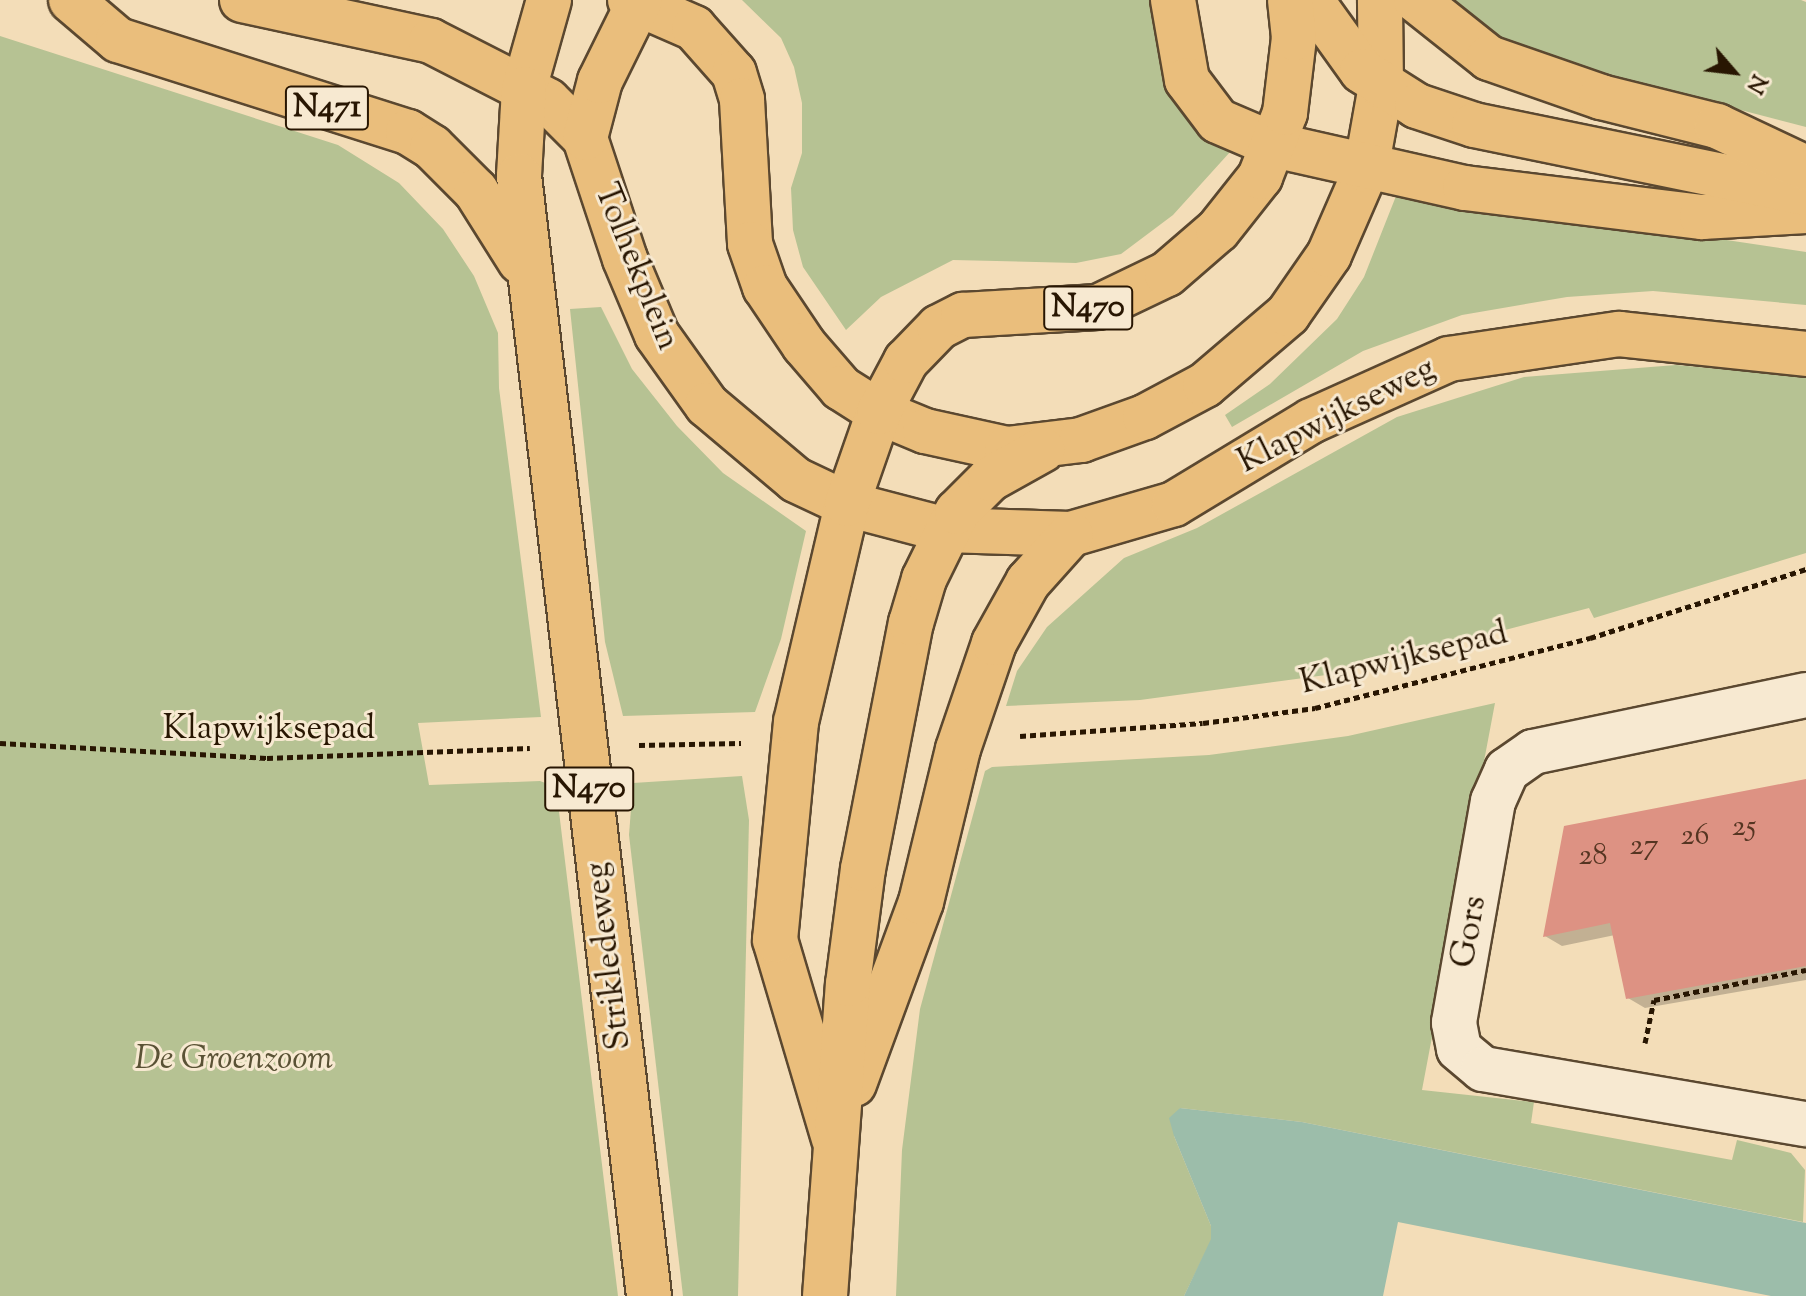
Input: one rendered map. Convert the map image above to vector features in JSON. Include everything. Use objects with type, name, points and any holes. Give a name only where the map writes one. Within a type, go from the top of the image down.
[{"type":"main road","name":"N471","points":[[71,0],[118,40],[408,132],[432,147],[476,191],[530,282]]},
{"type":"main road","name":"N471","points":[[242,0],[431,41],[524,89]]},
{"type":"main road","name":"N470","points":[[530,282],[519,176],[524,89],[549,0]]},
{"type":"main road","points":[[1173,0],[1187,80],[1218,121],[1274,145],[1366,170],[1465,188],[1702,217],[1806,211]]},
{"type":"main road","name":"N470","points":[[834,1139],[775,940],[796,722],[847,504],[891,382],[922,342],[963,315],[1098,307],[1167,274],[1243,202],[1274,145],[1292,76],[1290,0]]},
{"type":"main road","points":[[1311,0],[1343,50],[1381,86],[1417,106],[1474,125],[1806,193]]},
{"type":"main road","name":"Tolhekplein","points":[[946,530],[990,479],[1048,447],[1145,417],[1205,385],[1265,339],[1329,255],[1366,170],[1381,86],[1380,0]]},
{"type":"main road","points":[[1416,0],[1489,58],[1601,97],[1717,126],[1806,168]]},
{"type":"main road","name":"Tolhekplein","points":[[585,138],[600,81],[636,1],[694,28],[734,73],[742,100],[750,244],[765,287],[785,321],[841,388],[879,412],[982,447],[1048,447]]},
{"type":"main road","name":"Tolhekplein","points":[[524,89],[548,101],[585,138],[625,259],[657,335],[678,367],[745,443],[796,480],[847,504],[946,530],[1071,534]]},
{"type":"main road","name":"Strikledeweg","points":[[530,282],[649,1296]]},
{"type":"main road","name":"Klapwijkseweg","points":[[1071,534],[1174,504],[1311,421],[1449,359],[1619,334],[1806,354]]},
{"type":"main road","name":"N470","points":[[825,1296],[834,1139],[848,984],[884,750],[911,623],[946,530]]},
{"type":"main road","name":"N470","points":[[834,1139],[921,902],[958,749],[994,643],[1028,582],[1071,534]]},
{"type":"street","name":"Gors","points":[[1806,695],[1533,752],[1507,770],[1493,801],[1454,1023],[1459,1049],[1483,1069],[1806,1124]]},
{"type":"path","name":"Klapwijksepad","points":[[1003,737],[1203,723],[1315,708],[1590,638],[1806,569]]},
{"type":"path","points":[[634,745],[751,742]]},
{"type":"path","name":"Klapwijksepad","points":[[0,743],[267,758],[538,748]]},
{"type":"path","points":[[1633,1094],[1654,1000],[1806,970]]},
{"type":"green space","points":[[742,0],[1158,0],[1202,130],[1230,152],[1173,215],[1121,254],[1076,263],[953,260],[881,297],[846,330],[803,267],[793,230],[791,188],[802,153],[802,103],[794,67],[781,38]]},
{"type":"green space","points":[[1449,0],[1801,0],[1806,2],[1806,127],[1511,50]]},
{"type":"green space","name":"De Groenzoom","points":[[0,36],[338,145],[399,183],[443,229],[474,276],[498,333],[499,388],[541,717],[418,723],[429,785],[540,781],[556,787],[618,1296],[0,1296]]},
{"type":"green space","points":[[1398,191],[1806,252],[1806,305],[1653,291],[1567,297],[1462,315],[1363,351],[1232,427],[1225,415],[1270,384],[1337,319],[1364,277]]},
{"type":"green space","points":[[601,307],[632,369],[677,426],[723,473],[806,531],[781,639],[755,712],[623,716],[605,642],[570,309]]},
{"type":"green space","points":[[1676,365],[1806,377],[1806,553],[1594,618],[1589,608],[1341,673],[1140,700],[1006,706],[1017,671],[1047,627],[1124,558],[1197,528],[1397,417],[1524,377]]},
{"type":"green space","points":[[1495,703],[1422,1090],[1534,1102],[1531,1123],[1732,1160],[1737,1140],[1791,1153],[1805,1170],[1803,1222],[1302,1122],[1180,1108],[1174,1136],[1211,1226],[1212,1239],[1184,1296],[896,1296],[902,1150],[920,1009],[985,771],[992,767],[1209,755],[1348,736]]},
{"type":"green space","points":[[742,776],[749,820],[738,1296],[683,1296],[629,835],[633,783]]},
{"type":"shaded area","points":[[1180,1108],[1302,1122],[1806,1223],[1806,1296],[1771,1296],[1398,1222],[1383,1296],[1184,1296],[1211,1239],[1211,1226],[1169,1118]]},
{"type":"building","points":[[1806,779],[1806,966],[1626,999],[1610,923],[1543,937],[1564,826]]}]
